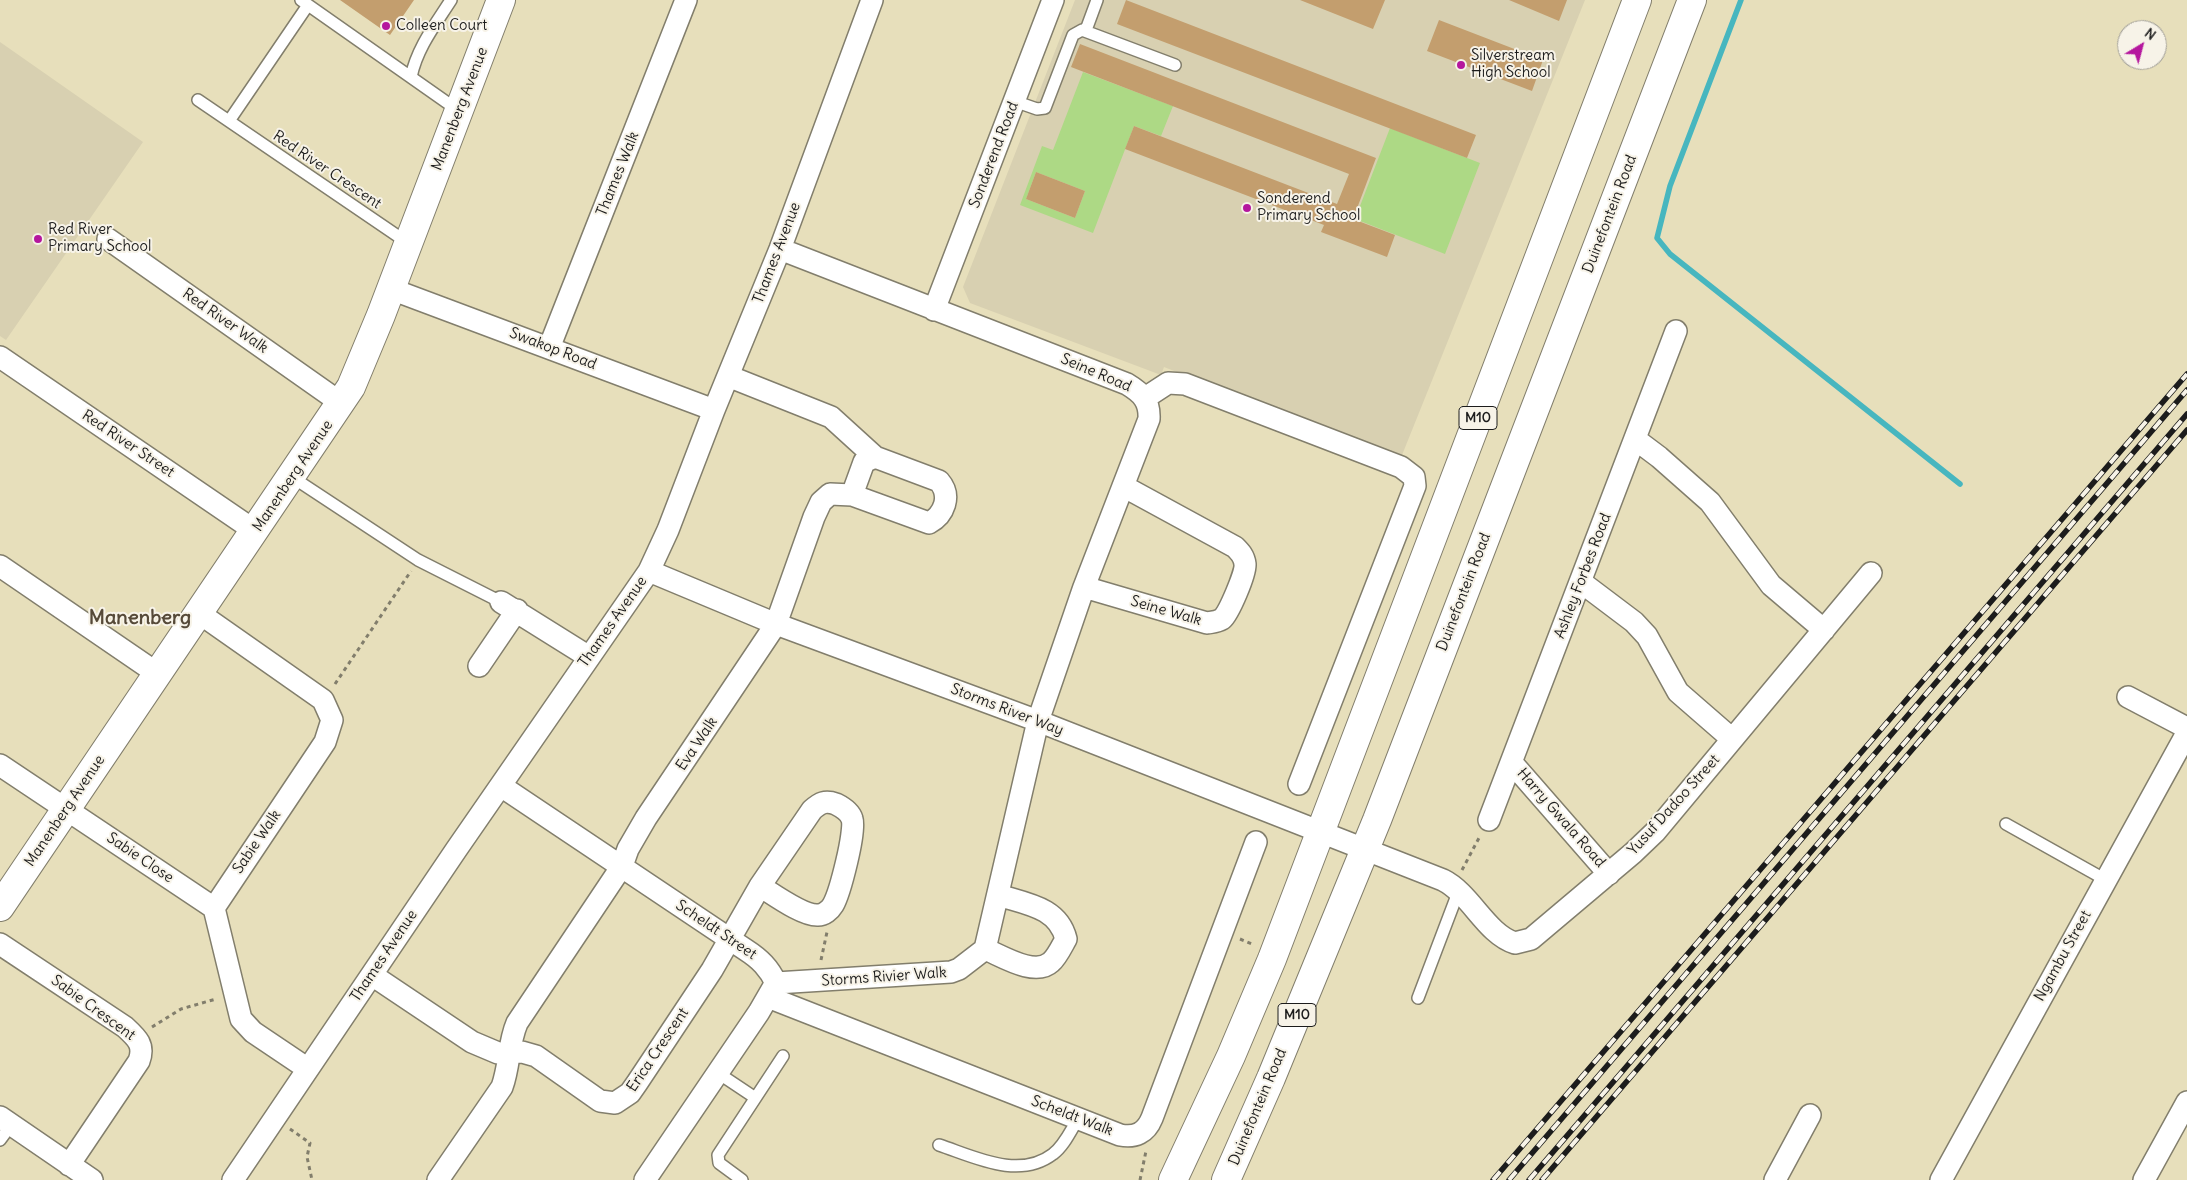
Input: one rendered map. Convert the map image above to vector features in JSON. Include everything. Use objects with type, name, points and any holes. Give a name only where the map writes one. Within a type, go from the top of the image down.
[{"type":"main road","name":"Manenberg Avenue","points":[[0,907],[341,403],[358,372],[391,289],[501,0]]},
{"type":"main road","name":"M10","points":[[1173,1180],[1231,1056],[1272,959],[1637,0]]},
{"type":"main road","name":"Duinefontein Road","points":[[1226,1180],[1272,1078],[1365,849],[1692,0]]},
{"type":"street","name":"Thames Walk","points":[[549,348],[686,0]]},
{"type":"street","name":"Thames Avenue","points":[[234,1180],[649,571],[668,530],[714,410],[780,249],[872,0]]},
{"type":"street","name":"Sonderend Road","points":[[934,310],[1053,0]]},
{"type":"street","name":"Red River Walk","points":[[108,239],[341,403]]},
{"type":"street","name":"Seine Road","points":[[780,249],[1127,384],[1145,398],[1150,408],[1149,418],[1084,587],[1038,721]]},
{"type":"street","name":"Swakop Road","points":[[391,289],[714,410]]},
{"type":"street","name":"Ashley Forbes Road","points":[[1487,825],[1676,330]]},
{"type":"street","name":"Red River Street","points":[[0,357],[255,531]]},
{"type":"street","points":[[728,376],[831,417],[875,457],[939,482],[945,488],[947,496],[939,518],[929,524],[852,496],[830,494],[821,502],[802,547],[776,624]]},
{"type":"street","points":[[1145,398],[1168,383],[1185,384],[1401,467],[1414,477],[1415,486],[1299,784]]},
{"type":"street","points":[[1635,439],[1658,456],[1710,502],[1771,585],[1824,630]]},
{"type":"street","points":[[852,496],[864,462],[875,457]]},
{"type":"street","name":"Seine Walk","points":[[1084,587],[1207,623],[1216,622],[1224,618],[1229,609],[1245,569],[1242,553],[1235,547],[1123,486]]},
{"type":"street","points":[[0,566],[158,674]]},
{"type":"street","name":"Storms River Way","points":[[649,571],[776,624],[1038,721],[1365,849]]},
{"type":"street","name":"Yusuf Dadoo Street","points":[[1365,849],[1443,880],[1458,882],[1504,938],[1515,944],[1531,939],[1609,874],[1655,832],[1871,573]]},
{"type":"street","points":[[1581,582],[1634,622],[1647,636],[1678,692],[1732,739]]},
{"type":"street","points":[[479,666],[509,606],[589,657]]},
{"type":"street","points":[[199,613],[324,700]]},
{"type":"street","name":"Eva Walk","points":[[622,866],[628,849],[646,818],[776,624]]},
{"type":"street","points":[[2128,697],[2187,728]]},
{"type":"street","name":"Sabie Walk","points":[[214,908],[324,742],[332,720],[324,700]]},
{"type":"street","points":[[998,895],[1045,910],[1058,920],[1066,939],[1053,961],[1045,967],[1034,968],[985,949],[1038,721]]},
{"type":"street","name":"Ngambu Street","points":[[1940,1180],[2187,733]]},
{"type":"street","name":"Harry Gwala Road","points":[[1512,763],[1609,874]]},
{"type":"street","name":"Sabie Close","points":[[0,765],[214,908]]},
{"type":"street","name":"Scheldt Street","points":[[501,786],[760,960],[770,972],[772,990]]},
{"type":"street","points":[[730,939],[760,886],[812,810],[821,802],[829,802],[847,811],[852,817],[853,827],[850,843],[836,896],[826,912],[820,915],[810,914],[760,886]]},
{"type":"street","name":"Scheldt Walk","points":[[772,990],[1078,1118],[1130,1137],[1139,1134],[1150,1124],[1256,842]]},
{"type":"street","points":[[438,1180],[502,1087],[508,1073],[509,1052],[517,1023],[622,866]]},
{"type":"street","points":[[214,908],[241,1019],[246,1026],[308,1069]]},
{"type":"street","name":"Erica Crescent","points":[[509,1052],[522,1052],[536,1056],[608,1104],[622,1100],[637,1083],[730,939]]},
{"type":"street","name":"Sabie Crescent","points":[[0,944],[136,1037],[142,1052],[139,1061],[69,1165]]},
{"type":"street","name":"Storms Rivier Walk","points":[[772,990],[951,972],[959,969],[985,949]]},
{"type":"street","points":[[372,975],[472,1042],[498,1053],[509,1052]]},
{"type":"street","points":[[645,1180],[772,990]]},
{"type":"street","points":[[2144,1180],[2187,1102]]},
{"type":"street","points":[[1775,1180],[1810,1115]]},
{"type":"street","points":[[4,1127],[92,1180]]},
{"type":"lane","points":[[411,77],[414,64],[424,42],[451,0]]},
{"type":"lane","points":[[1086,30],[1097,0]]},
{"type":"lane","points":[[229,121],[305,2],[459,111]]},
{"type":"lane","points":[[1014,101],[1037,110],[1045,108],[1073,35],[1078,30],[1086,30],[1175,65]]},
{"type":"lane","name":"Red River Crescent","points":[[198,100],[408,243]]},
{"type":"lane","points":[[292,477],[418,560],[509,606]]},
{"type":"lane","points":[[2006,824],[2106,880]]},
{"type":"lane","points":[[1418,998],[1458,882]]},
{"type":"lane","points":[[742,1180],[719,1163],[718,1155],[754,1097],[783,1056]]},
{"type":"lane","points":[[718,1073],[754,1097]]},
{"type":"lane","points":[[939,1145],[994,1164],[1020,1167],[1038,1162],[1054,1153],[1078,1118]]},
{"type":"path","points":[[324,700],[418,560]]},
{"type":"path","points":[[1458,882],[1487,825]]},
{"type":"path","points":[[136,1037],[180,1009],[234,993]]},
{"type":"path","points":[[275,1118],[310,1143],[307,1157],[312,1180]]},
{"type":"path","points":[[1140,1180],[1146,1151]]},
{"type":"shaded area","name":"Sonderend Primary School","points":[[1075,0],[1585,0],[1400,460],[1164,367],[1161,375],[970,303],[963,287]]},
{"type":"shaded area","name":"Red River Primary School","points":[[0,42],[143,142],[6,340],[0,336]]},
{"type":"green space","points":[[1083,72],[1173,106],[1161,136],[1134,126],[1093,233],[1020,205],[1042,146],[1053,150]],"holes":[[[1036,172],[1085,191],[1075,218],[1026,199]]]},
{"type":"green space","points":[[1390,128],[1480,163],[1445,254],[1355,219]]},
{"type":"building","name":"Colleen Court","points":[[340,0],[414,0],[390,35]]},
{"type":"building","points":[[1126,0],[1476,135],[1467,158],[1117,24]]},
{"type":"building","points":[[1300,0],[1385,0],[1373,29]]},
{"type":"building","points":[[1509,0],[1567,0],[1559,21]]},
{"type":"building","points":[[1439,20],[1543,60],[1532,91],[1427,51]]},
{"type":"building","points":[[1080,44],[1376,158],[1353,219],[1395,235],[1387,257],[1321,232],[1324,225],[1125,149],[1134,126],[1337,204],[1349,174],[1071,67]]},
{"type":"building","points":[[1036,172],[1085,191],[1075,218],[1026,199]]},
{"type":"waterway","points":[[1741,0],[1670,186],[1657,238],[1670,254],[1960,484]]},
{"type":"railway","points":[[1493,1180],[2187,374]]},
{"type":"railway","points":[[1509,1180],[2187,390]]},
{"type":"railway","points":[[1529,1180],[2187,414]]},
{"type":"railway","points":[[1542,1180],[2187,430]]},
{"type":"place","name":"Colleen Court","points":[[386,26]]},
{"type":"place","name":"Silverstream High School","points":[[1461,65]]},
{"type":"place","name":"Sonderend Primary School","points":[[1247,208]]},
{"type":"place","name":"Red River Primary School","points":[[38,239]]},
{"type":"district","name":"Manenberg","points":[[140,618]]}]
